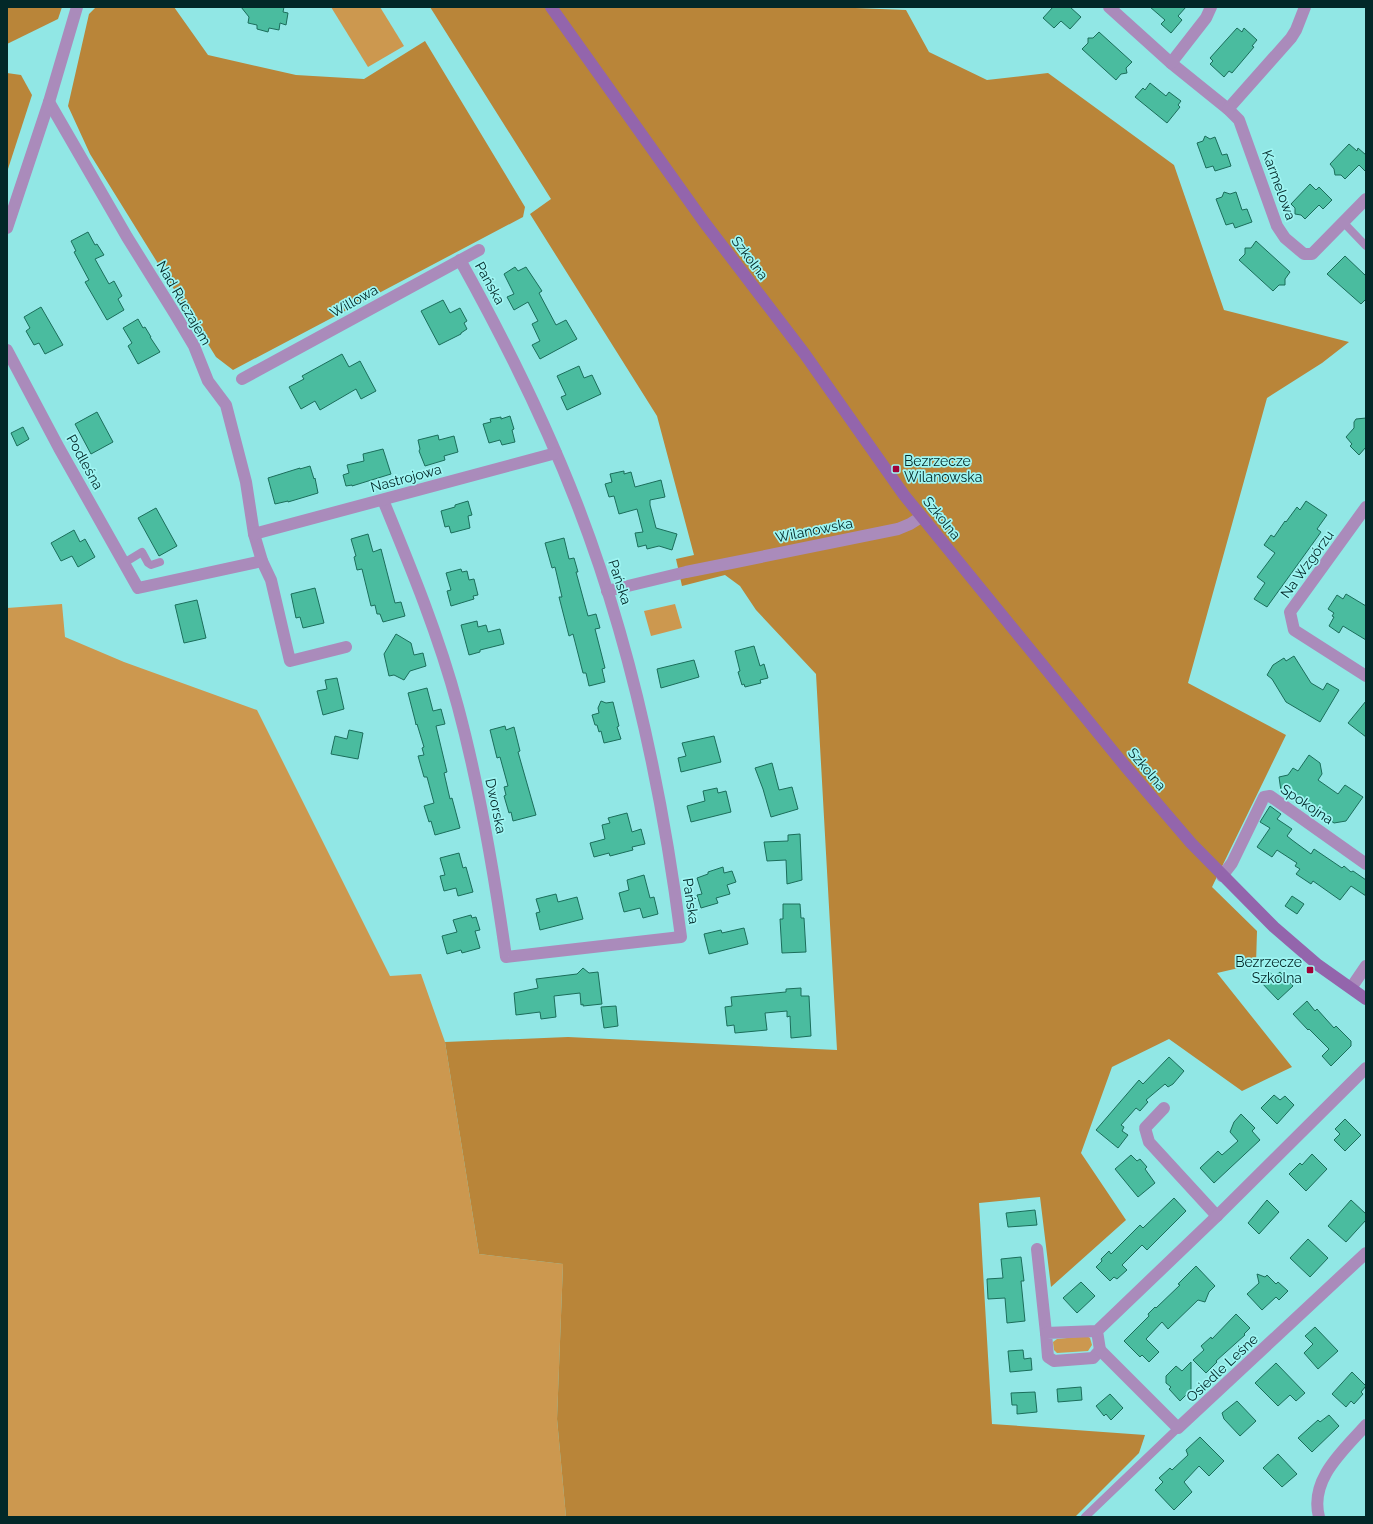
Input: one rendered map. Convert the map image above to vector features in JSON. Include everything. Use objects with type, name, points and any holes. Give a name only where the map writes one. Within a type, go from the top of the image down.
[{"type":"street","points":[[7,228],[50,102],[77,7]]},
{"type":"street","name":"Szkolna","points":[[551,7],[704,222],[793,338],[887,472],[921,517],[1149,796],[1222,876],[1274,927],[1327,971],[1366,999]]},
{"type":"street","name":"Karmelowa","points":[[1109,7],[1171,63],[1228,109],[1239,120],[1277,226],[1285,238],[1304,254],[1312,254],[1366,199]]},
{"type":"street","points":[[1171,63],[1206,18],[1211,7]]},
{"type":"street","points":[[1228,109],[1291,38],[1296,30],[1305,7]]},
{"type":"street","name":"Nad Ruczajem","points":[[50,102],[127,237],[194,346],[208,381],[226,405],[259,532],[262,561],[270,580],[290,661],[346,648]]},
{"type":"street","name":"Willowa","points":[[242,379],[479,250]]},
{"type":"street","name":"Pańska","points":[[460,260],[515,363],[556,453],[577,504],[607,591],[633,679],[655,772],[668,843],[681,937]]},
{"type":"street","name":"Podleśna","points":[[7,350],[59,448],[138,588],[262,561]]},
{"type":"street","name":"Nastrojowa","points":[[259,532],[556,453]]},
{"type":"street","name":"Dworska","points":[[383,500],[423,600],[457,706],[482,809],[506,956],[681,937]]},
{"type":"street","name":"Na Wzgórzu","points":[[1366,507],[1290,612],[1294,630],[1366,676]]},
{"type":"street","name":"Wilanowska","points":[[607,591],[711,566],[898,529],[921,517]]},
{"type":"street","name":"Spokojna","points":[[1222,876],[1232,864],[1264,797],[1270,796],[1366,864]]},
{"type":"street","points":[[1351,988],[1366,966]]},
{"type":"street","points":[[1046,1333],[1097,1331],[1217,1216],[1366,1068]]},
{"type":"street","points":[[1164,1108],[1145,1128],[1149,1142],[1217,1216]]},
{"type":"street","points":[[1037,1249],[1048,1357],[1054,1361],[1093,1358],[1100,1350]]},
{"type":"street","name":"Osiedle Leśne","points":[[1178,1428],[1366,1254]]},
{"type":"street","points":[[1097,1331],[1100,1350],[1178,1428]]},
{"type":"street","points":[[1319,1517],[1318,1501],[1322,1480],[1327,1470],[1366,1425]]},
{"type":"lane","points":[[1343,222],[1366,246]]},
{"type":"lane","points":[[124,563],[143,551],[148,563],[151,565],[160,562]]},
{"type":"lane","points":[[1085,1517],[1178,1428]]},
{"type":"shaded area","points":[[7,7],[62,7],[58,19],[7,44]]},
{"type":"shaded area","points":[[96,7],[174,7],[208,55],[296,75],[364,79],[425,41],[525,207],[523,217],[233,370],[216,357],[90,154],[68,106],[89,14]]},
{"type":"shaded area","points":[[331,7],[380,7],[404,46],[368,67]]},
{"type":"shaded area","points":[[430,7],[830,7],[906,10],[929,52],[987,80],[1048,73],[1174,165],[1224,310],[1349,342],[1322,363],[1267,398],[1188,683],[1286,735],[1212,887],[1257,931],[1256,964],[1217,973],[1292,1067],[1242,1091],[1169,1039],[1112,1067],[1081,1153],[1126,1220],[1051,1287],[1040,1197],[979,1203],[992,1424],[1145,1435],[1139,1453],[1075,1517],[566,1517],[557,1419],[563,1264],[479,1254],[445,1042],[568,1037],[837,1050],[816,674],[756,610],[740,586],[725,575],[682,586],[676,559],[694,555],[657,416],[530,214],[551,199]]},
{"type":"shaded area","points":[[7,73],[21,75],[32,95],[7,172]]},
{"type":"shaded area","points":[[62,604],[65,637],[124,662],[257,710],[390,976],[421,974],[445,1042],[479,1254],[563,1264],[557,1419],[566,1517],[7,1517],[7,608]]},
{"type":"shaded area","points":[[675,604],[682,628],[651,636],[644,611]]},
{"type":"shaded area","points":[[1087,1336],[1090,1338],[1092,1345],[1088,1351],[1057,1353],[1054,1350],[1053,1342],[1057,1339]]},
{"type":"building","points":[[241,7],[284,7],[283,12],[288,13],[286,25],[280,23],[279,30],[269,28],[268,32],[257,29],[257,25],[248,23],[249,17]]},
{"type":"building","points":[[1053,7],[1070,7],[1081,17],[1070,29],[1061,21],[1054,28],[1043,18]]},
{"type":"building","points":[[1150,7],[1186,7],[1178,16],[1182,20],[1171,33],[1161,24],[1165,20]]},
{"type":"building","points":[[1237,28],[1242,32],[1244,28],[1257,40],[1252,46],[1254,47],[1232,73],[1229,71],[1224,77],[1210,64],[1213,61],[1210,58]]},
{"type":"building","points":[[1099,32],[1132,62],[1126,68],[1127,73],[1121,74],[1116,80],[1082,49],[1088,43],[1088,38],[1093,38]]},
{"type":"building","points":[[1150,83],[1166,96],[1169,92],[1181,101],[1178,105],[1180,107],[1167,123],[1135,97],[1143,88],[1145,90]]},
{"type":"building","points":[[1205,136],[1210,139],[1215,137],[1222,155],[1227,154],[1231,166],[1215,171],[1213,166],[1206,168],[1197,143],[1203,141]]},
{"type":"building","points":[[1349,144],[1357,151],[1358,148],[1366,155],[1366,172],[1359,165],[1345,179],[1341,175],[1335,175],[1334,169],[1330,164]]},
{"type":"building","points":[[1310,184],[1316,190],[1319,187],[1332,200],[1323,209],[1319,205],[1305,219],[1301,215],[1295,214],[1295,208],[1291,204]]},
{"type":"building","points":[[1224,192],[1230,194],[1236,192],[1242,210],[1247,209],[1252,222],[1235,228],[1233,223],[1226,225],[1216,199],[1222,197]]},
{"type":"building","points":[[88,232],[95,245],[97,244],[104,255],[95,259],[109,284],[114,281],[122,296],[118,299],[124,310],[107,320],[85,282],[89,280],[74,252],[76,251],[71,241]]},
{"type":"building","points":[[1256,241],[1290,272],[1285,279],[1285,285],[1279,285],[1273,291],[1239,260],[1245,254],[1245,248],[1251,248]]},
{"type":"building","points":[[1345,256],[1366,276],[1366,299],[1361,304],[1327,274]]},
{"type":"building","points":[[515,267],[518,271],[526,267],[542,291],[539,293],[556,325],[566,320],[577,339],[540,359],[532,345],[540,341],[532,324],[538,321],[528,302],[514,310],[507,297],[514,294],[504,274]]},
{"type":"building","points":[[443,300],[450,313],[460,308],[467,321],[464,323],[467,329],[461,334],[439,345],[421,311]]},
{"type":"building","points":[[41,307],[63,345],[45,354],[39,343],[34,345],[26,331],[30,328],[24,317]]},
{"type":"building","points":[[138,319],[143,328],[145,327],[160,352],[138,364],[128,346],[132,343],[123,328]]},
{"type":"building","points":[[342,354],[349,367],[360,361],[376,391],[361,399],[356,389],[320,410],[315,401],[301,409],[289,387],[304,379],[302,376]]},
{"type":"building","points":[[579,366],[584,378],[592,375],[601,394],[567,410],[561,397],[566,395],[557,376]]},
{"type":"building","points":[[97,412],[113,442],[91,454],[75,424]]},
{"type":"building","points":[[510,416],[514,429],[512,430],[515,442],[502,445],[500,440],[489,443],[483,424],[491,422],[490,419],[501,417],[501,419]]},
{"type":"building","points":[[1366,418],[1366,447],[1359,455],[1350,446],[1352,444],[1346,437],[1354,428],[1354,422],[1356,419]]},
{"type":"building","points":[[23,427],[29,439],[17,446],[11,433]]},
{"type":"building","points":[[438,435],[439,440],[454,436],[458,452],[444,456],[445,460],[425,466],[419,451],[418,440]]},
{"type":"building","points":[[383,449],[391,474],[352,486],[346,486],[343,475],[349,473],[347,465],[364,461],[363,454]]},
{"type":"building","points":[[310,466],[314,479],[315,478],[318,493],[288,502],[275,504],[268,478]]},
{"type":"building","points":[[624,471],[624,474],[631,472],[635,487],[661,480],[665,497],[650,500],[650,505],[656,528],[677,534],[672,550],[659,546],[647,549],[646,545],[638,547],[635,533],[643,532],[637,509],[619,514],[614,496],[609,497],[605,484],[612,482],[610,474]]},
{"type":"building","points":[[468,501],[472,515],[468,516],[470,528],[451,533],[449,526],[445,527],[441,511]]},
{"type":"building","points":[[1306,501],[1327,515],[1317,529],[1321,532],[1267,607],[1254,599],[1265,583],[1257,577],[1275,553],[1264,545],[1271,535],[1274,537],[1297,507],[1300,510]]},
{"type":"building","points":[[156,508],[177,546],[159,556],[138,518]]},
{"type":"building","points":[[74,530],[80,542],[85,539],[95,557],[78,567],[72,556],[61,561],[51,543]]},
{"type":"building","points":[[368,534],[373,552],[381,549],[395,603],[401,602],[405,616],[383,622],[380,614],[377,614],[375,605],[371,606],[362,569],[357,570],[354,557],[356,556],[351,539]]},
{"type":"building","points":[[564,538],[569,559],[574,558],[578,572],[576,572],[588,616],[596,614],[600,628],[595,629],[605,668],[602,669],[605,682],[589,686],[586,673],[583,673],[573,634],[569,636],[559,597],[562,597],[555,567],[552,568],[545,543]]},
{"type":"building","points":[[461,569],[462,572],[467,571],[469,580],[474,579],[478,595],[473,596],[474,599],[451,606],[447,591],[451,590],[446,573]]},
{"type":"building","points":[[315,588],[324,623],[303,628],[300,617],[296,618],[291,594]]},
{"type":"building","points":[[1346,594],[1366,606],[1366,640],[1343,626],[1339,633],[1329,626],[1334,617],[1332,616],[1334,613],[1328,609],[1337,595],[1343,599]]},
{"type":"building","points":[[197,600],[206,638],[184,643],[175,605]]},
{"type":"building","points":[[477,621],[478,627],[486,625],[488,632],[500,629],[504,644],[480,650],[480,652],[469,655],[461,625]]},
{"type":"building","points":[[396,634],[411,643],[414,655],[423,653],[426,666],[410,671],[404,680],[394,675],[389,676],[384,654]]},
{"type":"building","points":[[754,646],[760,666],[764,664],[768,678],[760,680],[761,683],[745,687],[744,684],[742,685],[738,672],[740,671],[735,651]]},
{"type":"building","points":[[1294,656],[1311,683],[1323,690],[1327,683],[1339,690],[1320,722],[1286,702],[1272,679],[1267,675],[1273,665],[1284,658],[1286,661]]},
{"type":"building","points":[[694,660],[699,677],[661,688],[657,669]]},
{"type":"building","points":[[337,678],[344,709],[323,715],[317,691],[327,689],[325,680]]},
{"type":"building","points":[[427,688],[433,711],[441,709],[445,724],[436,726],[447,772],[444,773],[450,799],[452,798],[460,828],[435,835],[431,821],[429,822],[424,806],[434,803],[427,777],[424,777],[418,756],[424,755],[422,748],[424,747],[417,724],[416,725],[408,693]]},
{"type":"building","points":[[601,701],[606,703],[613,702],[619,726],[617,727],[621,739],[604,743],[601,731],[599,732],[597,725],[595,725],[592,715],[599,713],[598,708]]},
{"type":"building","points":[[1366,701],[1366,737],[1348,723]]},
{"type":"building","points":[[505,726],[506,730],[514,727],[520,751],[518,752],[536,815],[513,821],[504,796],[506,795],[504,787],[508,786],[500,757],[497,758],[490,730]]},
{"type":"building","points":[[349,730],[363,733],[358,759],[331,754],[335,736],[347,739]]},
{"type":"building","points":[[714,736],[721,762],[681,772],[678,758],[686,756],[682,743]]},
{"type":"building","points":[[1309,755],[1320,763],[1322,774],[1318,780],[1338,794],[1345,785],[1363,797],[1346,821],[1334,823],[1292,793],[1291,794],[1285,790],[1281,791],[1279,777],[1288,775],[1293,768],[1298,771]]},
{"type":"building","points":[[772,763],[779,790],[792,787],[798,809],[771,817],[755,768]]},
{"type":"building","points":[[717,788],[718,793],[726,791],[731,812],[691,822],[687,806],[705,801],[703,791]]},
{"type":"building","points":[[1270,806],[1281,814],[1277,819],[1292,829],[1287,836],[1292,840],[1311,854],[1314,849],[1342,868],[1344,866],[1351,872],[1353,871],[1366,880],[1366,896],[1351,886],[1340,900],[1313,881],[1311,884],[1296,874],[1300,869],[1295,866],[1297,863],[1277,850],[1272,857],[1257,847],[1270,828],[1260,822]]},
{"type":"building","points":[[627,813],[632,832],[641,829],[645,844],[632,847],[633,850],[610,856],[609,853],[594,857],[590,843],[605,839],[602,825],[610,823],[608,818]]},
{"type":"building","points":[[800,834],[802,880],[787,884],[786,860],[767,861],[764,842],[788,841],[788,835]]},
{"type":"building","points":[[459,853],[463,868],[466,867],[473,892],[458,896],[456,888],[444,891],[440,876],[445,875],[440,858]]},
{"type":"building","points":[[723,867],[724,873],[732,871],[736,882],[727,885],[730,894],[716,898],[718,903],[701,908],[697,895],[702,894],[697,878],[708,874],[708,872]]},
{"type":"building","points":[[644,875],[650,898],[654,897],[658,914],[643,918],[640,908],[624,912],[619,893],[629,890],[627,880]]},
{"type":"building","points":[[556,894],[558,902],[577,897],[583,919],[540,930],[536,913],[540,912],[536,899]]},
{"type":"building","points":[[1292,896],[1304,904],[1297,914],[1285,906]]},
{"type":"building","points":[[783,904],[800,904],[801,918],[804,918],[806,952],[782,953],[780,919],[783,919]]},
{"type":"building","points":[[471,915],[472,918],[476,917],[480,930],[475,931],[480,948],[462,953],[461,950],[447,954],[442,936],[457,932],[453,920]]},
{"type":"building","points":[[744,928],[748,944],[709,954],[704,934],[721,930],[722,933]]},
{"type":"building","points":[[583,968],[589,973],[598,972],[602,1004],[581,1005],[580,993],[554,996],[556,1017],[541,1019],[540,1012],[516,1015],[514,993],[538,988],[536,979],[577,974]]},
{"type":"building","points":[[1269,971],[1274,977],[1280,972],[1293,986],[1278,1000],[1259,980]]},
{"type":"building","points":[[801,988],[801,996],[809,996],[811,1036],[791,1038],[790,1016],[787,1017],[787,1011],[765,1013],[767,1030],[735,1033],[734,1025],[727,1026],[725,1007],[732,1006],[731,997],[786,992],[786,989]]},
{"type":"building","points":[[1307,1001],[1315,1011],[1317,1009],[1334,1028],[1336,1026],[1351,1041],[1351,1046],[1331,1066],[1322,1056],[1329,1049],[1293,1014]]},
{"type":"building","points":[[616,1006],[618,1026],[604,1028],[601,1007]]},
{"type":"building","points":[[1169,1057],[1184,1071],[1173,1084],[1168,1087],[1165,1084],[1146,1100],[1148,1102],[1140,1111],[1136,1108],[1121,1125],[1124,1127],[1122,1131],[1128,1135],[1118,1148],[1096,1130],[1139,1080],[1143,1084]]},
{"type":"building","points":[[1274,1095],[1280,1100],[1285,1096],[1294,1105],[1277,1124],[1261,1108]]},
{"type":"building","points":[[1241,1114],[1255,1128],[1252,1131],[1260,1140],[1214,1183],[1200,1168],[1218,1151],[1222,1155],[1238,1141],[1230,1132],[1234,1122]]},
{"type":"building","points":[[1345,1119],[1361,1135],[1345,1151],[1334,1140],[1340,1134],[1335,1129]]},
{"type":"building","points":[[1312,1154],[1327,1169],[1306,1191],[1289,1174],[1300,1163],[1302,1165]]},
{"type":"building","points":[[1131,1155],[1137,1161],[1140,1159],[1147,1167],[1145,1169],[1155,1183],[1138,1197],[1115,1169]]},
{"type":"building","points":[[1174,1198],[1186,1211],[1147,1250],[1142,1245],[1122,1265],[1127,1270],[1117,1279],[1114,1277],[1110,1281],[1096,1267],[1102,1261],[1101,1259],[1109,1251],[1111,1254],[1140,1225],[1143,1228]]},
{"type":"building","points":[[1267,1200],[1279,1212],[1259,1234],[1248,1223]]},
{"type":"building","points":[[1351,1200],[1366,1214],[1366,1220],[1346,1242],[1328,1226]]},
{"type":"building","points":[[1035,1210],[1037,1225],[1008,1227],[1006,1213]]},
{"type":"building","points":[[1308,1239],[1328,1258],[1310,1277],[1290,1258]]},
{"type":"building","points":[[1021,1257],[1024,1281],[1021,1281],[1025,1321],[1007,1323],[1005,1298],[988,1299],[987,1279],[1003,1278],[1001,1259]]},
{"type":"building","points":[[1196,1266],[1215,1286],[1209,1292],[1205,1302],[1198,1300],[1168,1329],[1162,1322],[1146,1339],[1159,1352],[1149,1362],[1142,1355],[1140,1357],[1124,1341],[1149,1316],[1148,1314],[1155,1307],[1156,1308],[1180,1285],[1178,1284]]},
{"type":"building","points":[[1257,1274],[1265,1277],[1267,1275],[1276,1284],[1278,1282],[1288,1291],[1279,1300],[1276,1297],[1262,1310],[1247,1294],[1259,1283]]},
{"type":"building","points":[[1081,1282],[1095,1296],[1077,1313],[1063,1298]]},
{"type":"building","points":[[1236,1314],[1250,1328],[1244,1334],[1245,1335],[1216,1361],[1217,1362],[1206,1373],[1193,1360],[1204,1350],[1201,1346],[1211,1337],[1212,1339]]},
{"type":"building","points":[[1315,1327],[1338,1351],[1318,1369],[1304,1353],[1313,1344],[1305,1336]]},
{"type":"building","points":[[1023,1350],[1024,1359],[1031,1358],[1032,1370],[1010,1372],[1008,1351]]},
{"type":"building","points":[[1191,1362],[1191,1390],[1180,1401],[1169,1389],[1171,1387],[1166,1383],[1166,1376],[1176,1366],[1182,1371]]},
{"type":"building","points":[[1276,1363],[1305,1393],[1296,1401],[1290,1395],[1278,1406],[1255,1383]]},
{"type":"building","points":[[1352,1372],[1366,1386],[1361,1392],[1363,1394],[1354,1404],[1351,1401],[1346,1407],[1332,1394]]},
{"type":"building","points":[[1081,1387],[1082,1400],[1058,1402],[1057,1389]]},
{"type":"building","points":[[1035,1392],[1037,1412],[1017,1414],[1017,1405],[1012,1405],[1011,1393]]},
{"type":"building","points":[[1110,1394],[1123,1408],[1111,1420],[1106,1414],[1104,1416],[1096,1406]]},
{"type":"building","points":[[1237,1401],[1256,1421],[1240,1436],[1224,1419],[1222,1413]]},
{"type":"building","points":[[1329,1415],[1339,1426],[1312,1452],[1298,1438],[1318,1420],[1320,1422]]},
{"type":"building","points":[[1200,1437],[1224,1461],[1209,1476],[1199,1466],[1184,1482],[1192,1492],[1174,1510],[1155,1490],[1163,1482],[1159,1478],[1170,1468],[1172,1470],[1188,1455],[1186,1450]]},
{"type":"building","points":[[1278,1454],[1297,1474],[1282,1487],[1263,1468]]},
{"type":"place","name":"Bezrzecze Wilanowska","points":[[896,469]]},
{"type":"place","name":"Bezrzecze Szkolna","points":[[1310,970]]}]
